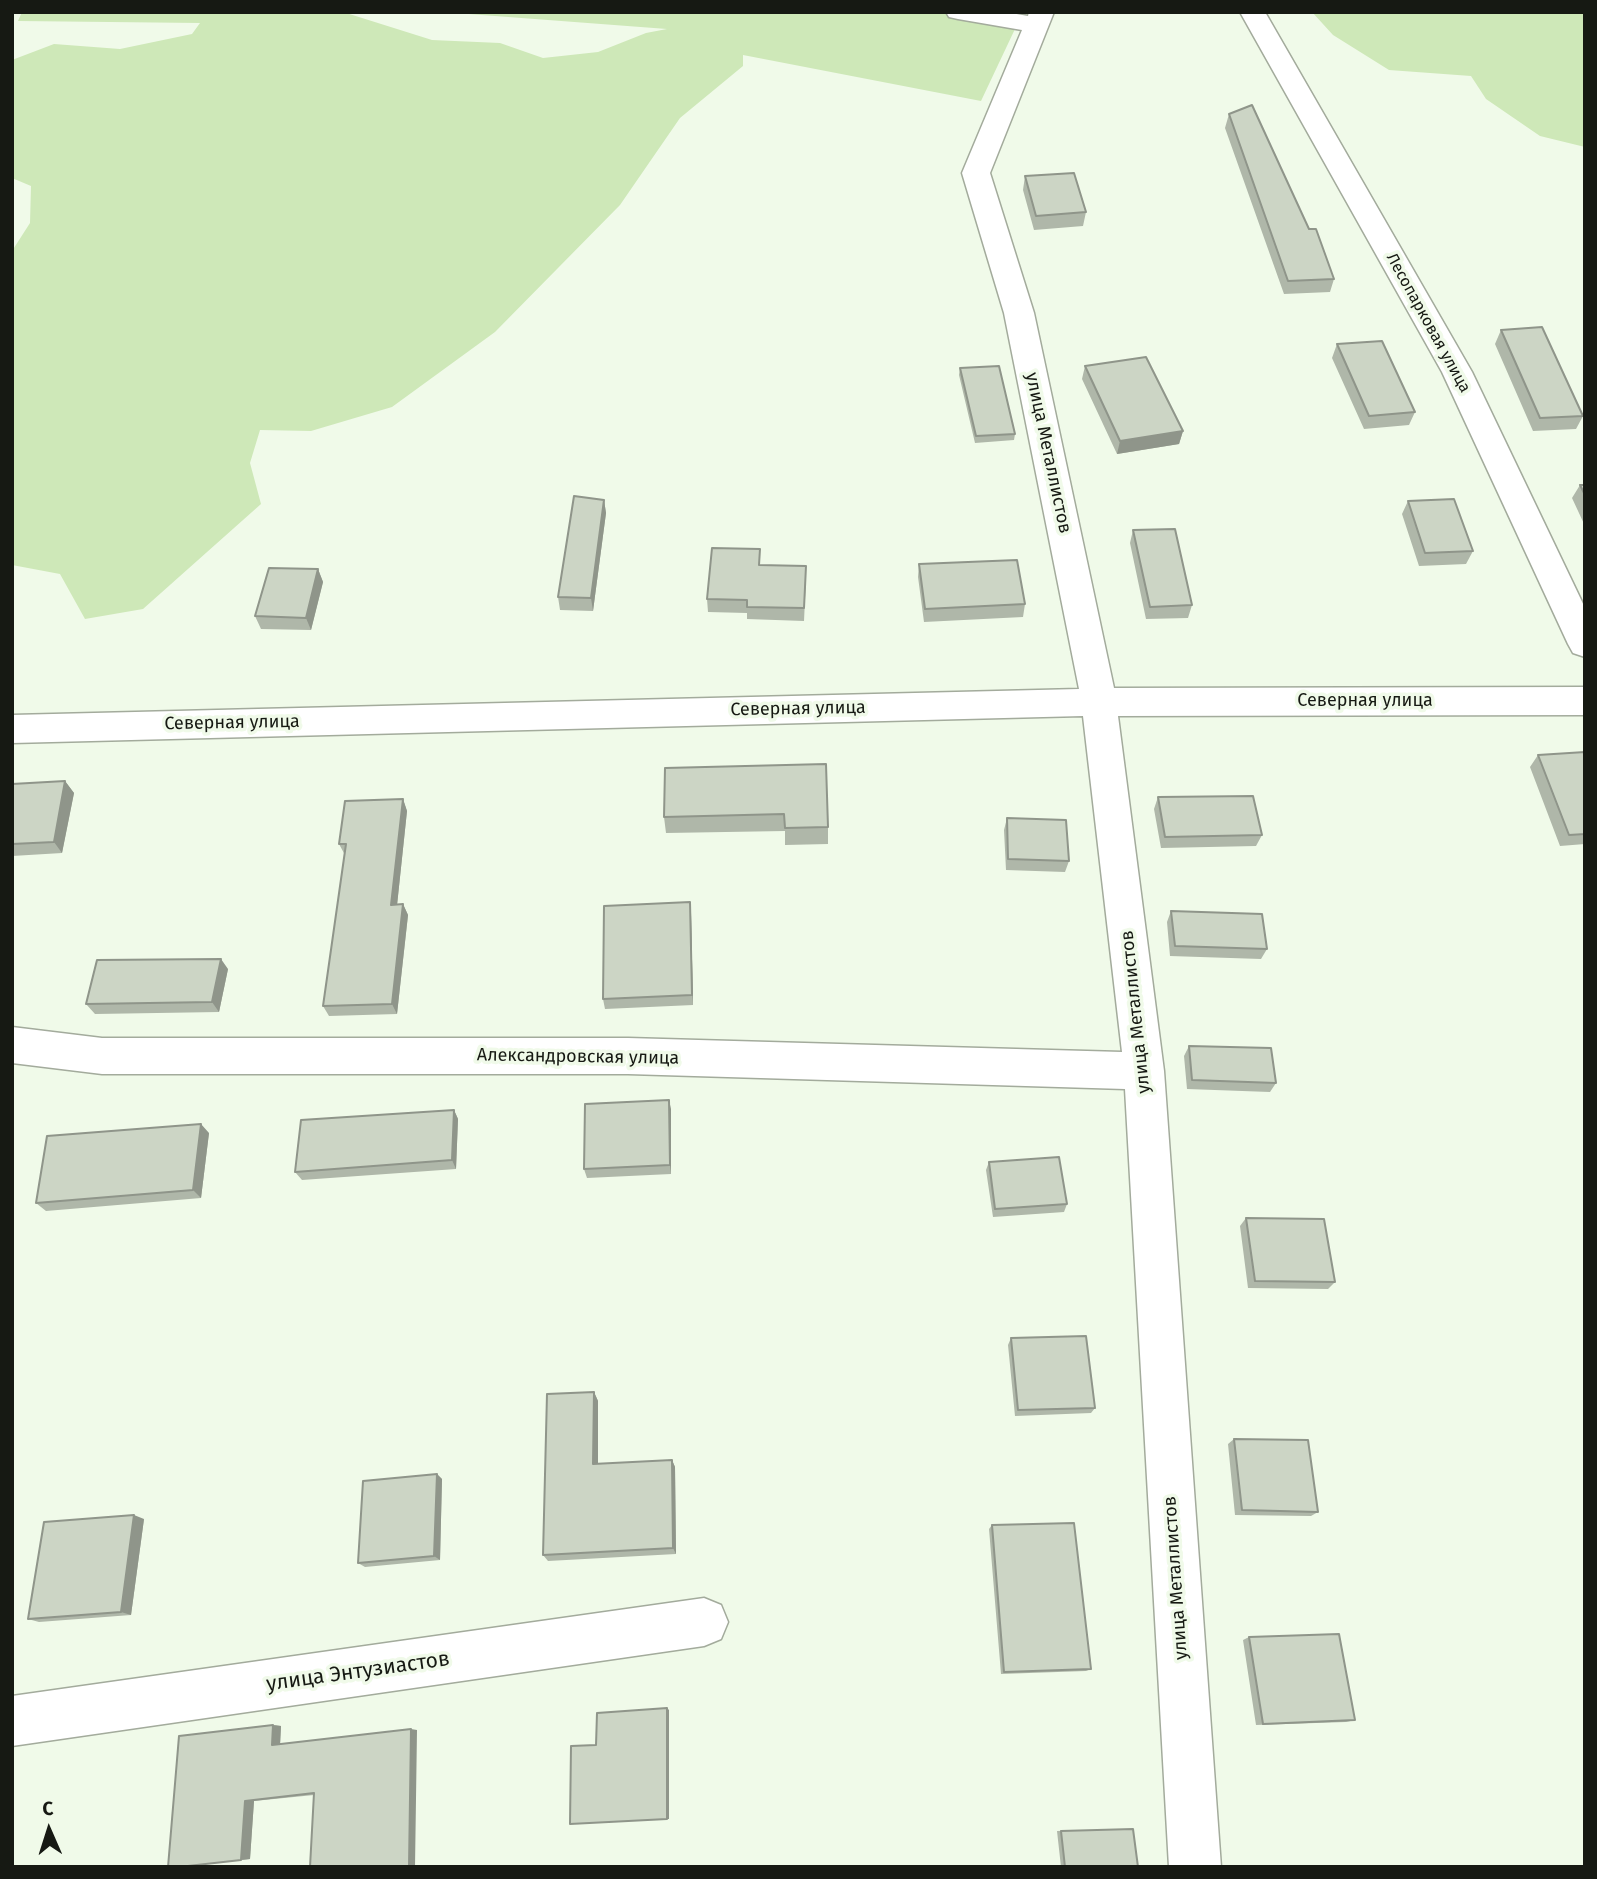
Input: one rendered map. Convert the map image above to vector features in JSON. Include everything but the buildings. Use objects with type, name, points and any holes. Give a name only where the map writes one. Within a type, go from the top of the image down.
[{"type":"street","points":[[958,12],[1039,19]]},
{"type":"street","name":"Лесопарковая улица","points":[[1252,12],[1457,372],[1585,644]]},
{"type":"street","name":"улица Металлистов","points":[[1039,19],[976,173],[1019,313],[1099,702],[1144,1071],[1195,1867]]},
{"type":"street","name":"Северная улица","points":[[12,729],[1099,702],[1585,701]]},
{"type":"street","name":"Александровская улица","points":[[12,1045],[102,1056],[628,1056],[1144,1071]]},
{"type":"street","name":"улица Энтузиастов","points":[[12,1721],[704,1622]]},
{"type":"green space","points":[[22,12],[343,12],[432,40],[500,43],[543,58],[598,52],[646,33],[667,29],[442,12],[1023,12],[981,101],[743,55],[743,66],[680,118],[620,205],[495,332],[392,407],[311,431],[260,430],[250,463],[261,504],[143,609],[85,619],[60,574],[12,565],[12,251],[30,223],[31,186],[12,178],[12,60],[54,44],[120,49],[192,34],[200,23],[18,21]]},
{"type":"green space","points":[[1312,12],[1585,12],[1585,147],[1540,136],[1486,99],[1471,76],[1389,70],[1333,35]]}]
